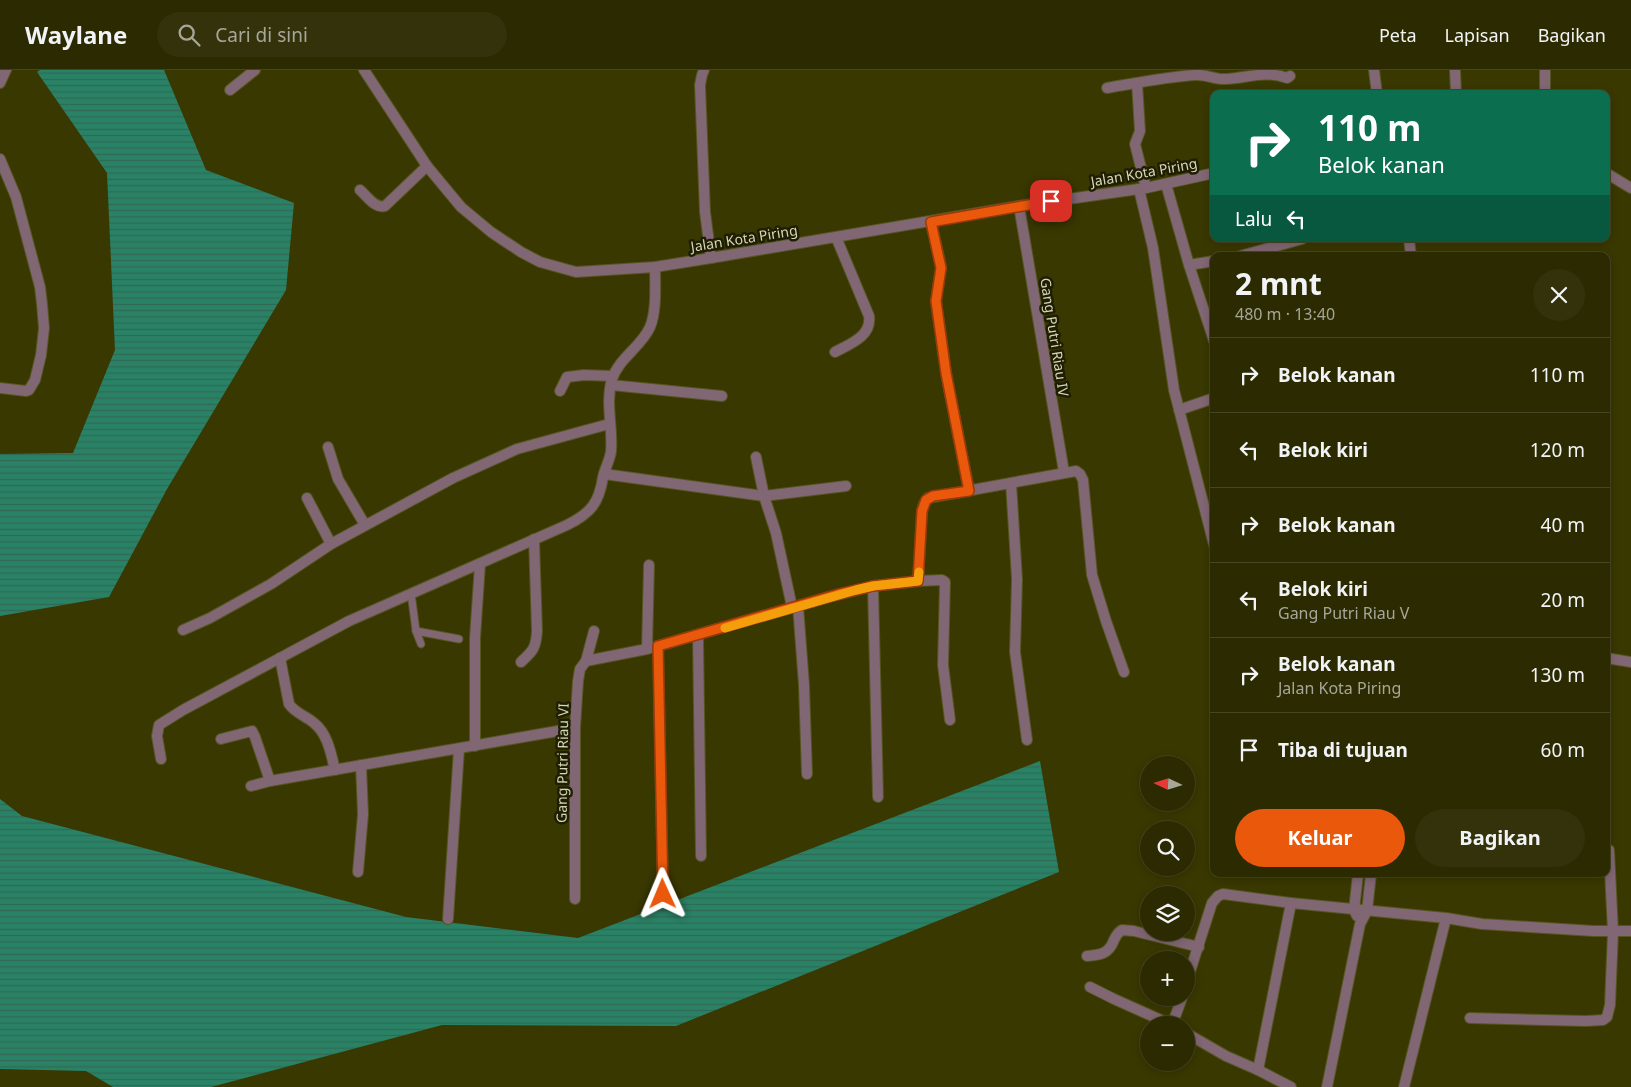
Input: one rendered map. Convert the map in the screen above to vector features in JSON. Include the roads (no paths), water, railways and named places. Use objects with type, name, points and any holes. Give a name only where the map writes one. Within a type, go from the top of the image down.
[{"type":"street","points":[[0,83],[6,70]]},
{"type":"street","points":[[230,90],[255,70]]},
{"type":"street","name":"Jalan Kota Piring","points":[[364,70],[428,166],[461,207],[491,232],[540,262],[576,272],[655,267],[1019,206],[1143,189],[1210,174]]},
{"type":"street","points":[[704,70],[700,85],[705,212],[711,258]]},
{"type":"street","points":[[1374,70],[1376,90]]},
{"type":"street","points":[[1455,70],[1456,90]]},
{"type":"street","points":[[1545,70],[1545,90]]},
{"type":"street","points":[[1107,88],[1198,75],[1225,80],[1276,72],[1287,78],[1290,76]]},
{"type":"street","points":[[1137,83],[1140,131],[1135,144],[1174,390],[1210,530]]},
{"type":"street","points":[[0,159],[16,198],[40,287],[44,328],[41,355],[35,380],[29,390],[0,388]]},
{"type":"street","points":[[360,190],[377,206],[385,206],[428,166]]},
{"type":"street","points":[[1610,175],[1631,188]]},
{"type":"street","points":[[1166,184],[1189,265],[1210,329]]},
{"type":"street","name":"Gang Putri Riau IV","points":[[1019,206],[1064,472]]},
{"type":"street","points":[[931,222],[941,268],[936,301],[946,373],[969,491]]},
{"type":"street","points":[[835,352],[865,333],[870,322],[853,275],[836,237]]},
{"type":"street","points":[[1265,252],[1293,242]]},
{"type":"street","points":[[1189,265],[1210,262]]},
{"type":"street","points":[[161,759],[157,736],[159,725],[183,710],[349,621],[581,518],[596,504],[602,490],[610,452],[609,424],[612,381],[619,365],[650,328],[654,308],[655,267]]},
{"type":"street","points":[[560,391],[564,379],[584,375],[612,381],[722,396]]},
{"type":"street","points":[[1179,410],[1210,399]]},
{"type":"street","points":[[183,630],[210,618],[271,584],[331,544],[453,478],[517,449],[609,424]]},
{"type":"street","points":[[328,447],[338,479],[365,525]]},
{"type":"street","points":[[756,458],[764,496],[795,606],[804,685],[807,774]]},
{"type":"street","points":[[918,581],[922,511],[926,500],[933,496],[1076,471],[1083,480],[1092,575],[1124,672]]},
{"type":"street","points":[[604,474],[764,496],[846,486]]},
{"type":"street","points":[[1011,483],[1017,579],[1015,652],[1027,740]]},
{"type":"street","points":[[307,498],[331,544]]},
{"type":"street","points":[[521,662],[533,651],[536,644],[534,539]]},
{"type":"street","points":[[475,746],[475,638],[480,564]]},
{"type":"street","points":[[647,650],[649,565]]},
{"type":"street","points":[[586,661],[647,650],[795,606],[873,586],[942,580],[945,582],[944,665],[950,720]]},
{"type":"street","points":[[873,586],[878,797]]},
{"type":"street","name":"Gang Putri Riau VI","points":[[575,898],[575,728],[578,681],[580,669],[586,661],[594,631]]},
{"type":"street","points":[[698,636],[701,856]]},
{"type":"street","points":[[658,646],[663,894]]},
{"type":"street","points":[[280,658],[289,704],[318,727],[330,748],[335,770]]},
{"type":"street","points":[[1610,659],[1631,662]]},
{"type":"street","points":[[251,786],[270,781],[575,728]]},
{"type":"street","points":[[221,739],[252,731],[270,781]]},
{"type":"street","points":[[448,919],[459,749]]},
{"type":"street","points":[[358,872],[363,814],[361,765]]},
{"type":"street","points":[[1470,1018],[1586,1021],[1603,1020],[1607,1017],[1610,1005],[1613,932],[1610,870]]},
{"type":"street","points":[[1358,877],[1354,910],[1360,924]]},
{"type":"street","points":[[1327,1087],[1360,924],[1367,911],[1371,877]]},
{"type":"street","points":[[1195,958],[1212,903],[1218,896],[1234,895],[1354,910],[1446,918],[1482,924],[1613,932],[1631,931]]},
{"type":"street","points":[[1258,1070],[1291,903]]},
{"type":"street","points":[[1404,1087],[1446,918]]},
{"type":"street","points":[[1087,956],[1105,953],[1112,946],[1116,935],[1122,930],[1134,931],[1199,947]]},
{"type":"street","points":[[1090,987],[1152,1016]]},
{"type":"street","points":[[1195,1038],[1226,1056],[1291,1087]]},
{"type":"lane","points":[[411,593],[416,631],[421,644]]},
{"type":"lane","points":[[416,631],[458,639]]}]
